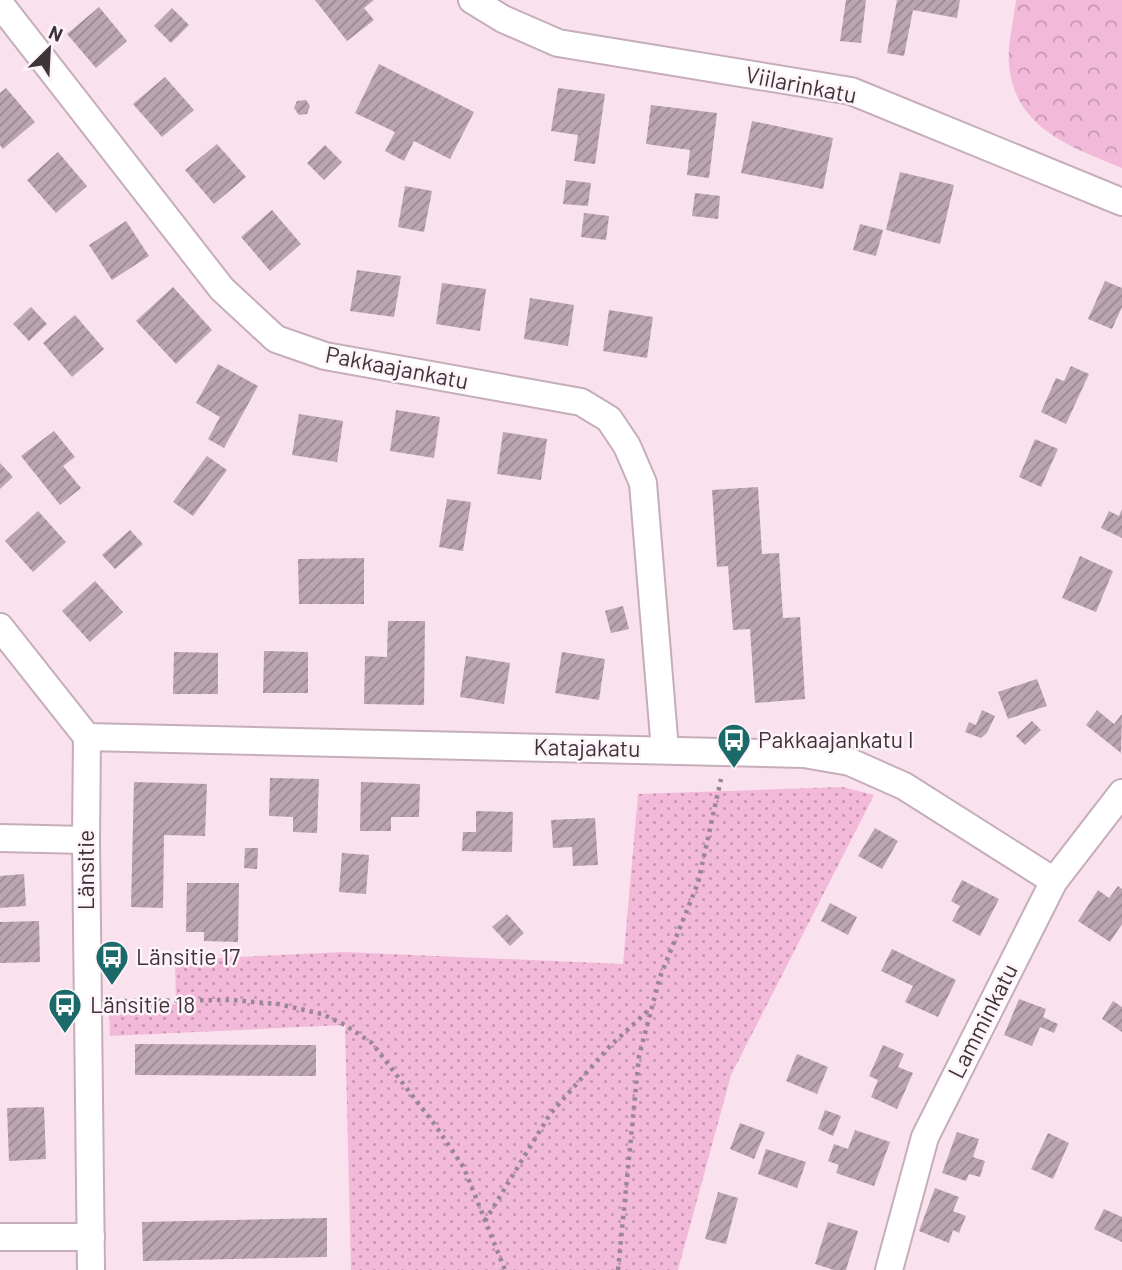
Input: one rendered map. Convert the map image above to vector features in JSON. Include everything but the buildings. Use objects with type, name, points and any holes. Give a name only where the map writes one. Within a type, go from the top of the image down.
[{"type":"street","name":"Viilarinkatu","points":[[472,0],[503,19],[558,43],[851,91],[1122,202]]},
{"type":"street","name":"Pakkaajankatu","points":[[0,4],[222,289],[276,339],[325,356],[581,402],[609,419],[627,446],[643,483],[665,750]]},
{"type":"street","points":[[0,627],[87,737]]},
{"type":"street","name":"Katajakatu","points":[[87,737],[804,754],[850,762],[904,786],[1054,881]]},
{"type":"street","name":"Länsitie","points":[[87,737],[91,1270]]},
{"type":"street","name":"Lamminkatu","points":[[889,1270],[925,1136],[1054,881],[1122,793]]},
{"type":"street","points":[[0,838],[86,840]]},
{"type":"street","points":[[0,1237],[91,1237]]},
{"type":"path","points":[[618,1270],[639,1056],[660,977],[698,883],[728,751]]},
{"type":"path","points":[[87,1002],[231,1000],[278,1004],[322,1014],[345,1025],[372,1043],[435,1125],[464,1168],[505,1270]]},
{"type":"path","points":[[485,1221],[550,1114],[610,1046],[653,1006]]},
{"type":"green space","points":[[1016,0],[1122,0],[1122,168],[1049,133],[1022,105],[1013,87],[1009,65]]},
{"type":"green space","points":[[842,787],[874,795],[731,1075],[678,1270],[351,1270],[345,1025],[110,1036],[109,1006],[176,1004],[175,960],[343,952],[623,964],[638,794]]},
{"type":"place","name":"Pakkaajankatu I","points":[[734,770]]},
{"type":"place","name":"Länsitie 17","points":[[112,987]]},
{"type":"place","name":"Länsitie 18","points":[[65,1035]]}]
